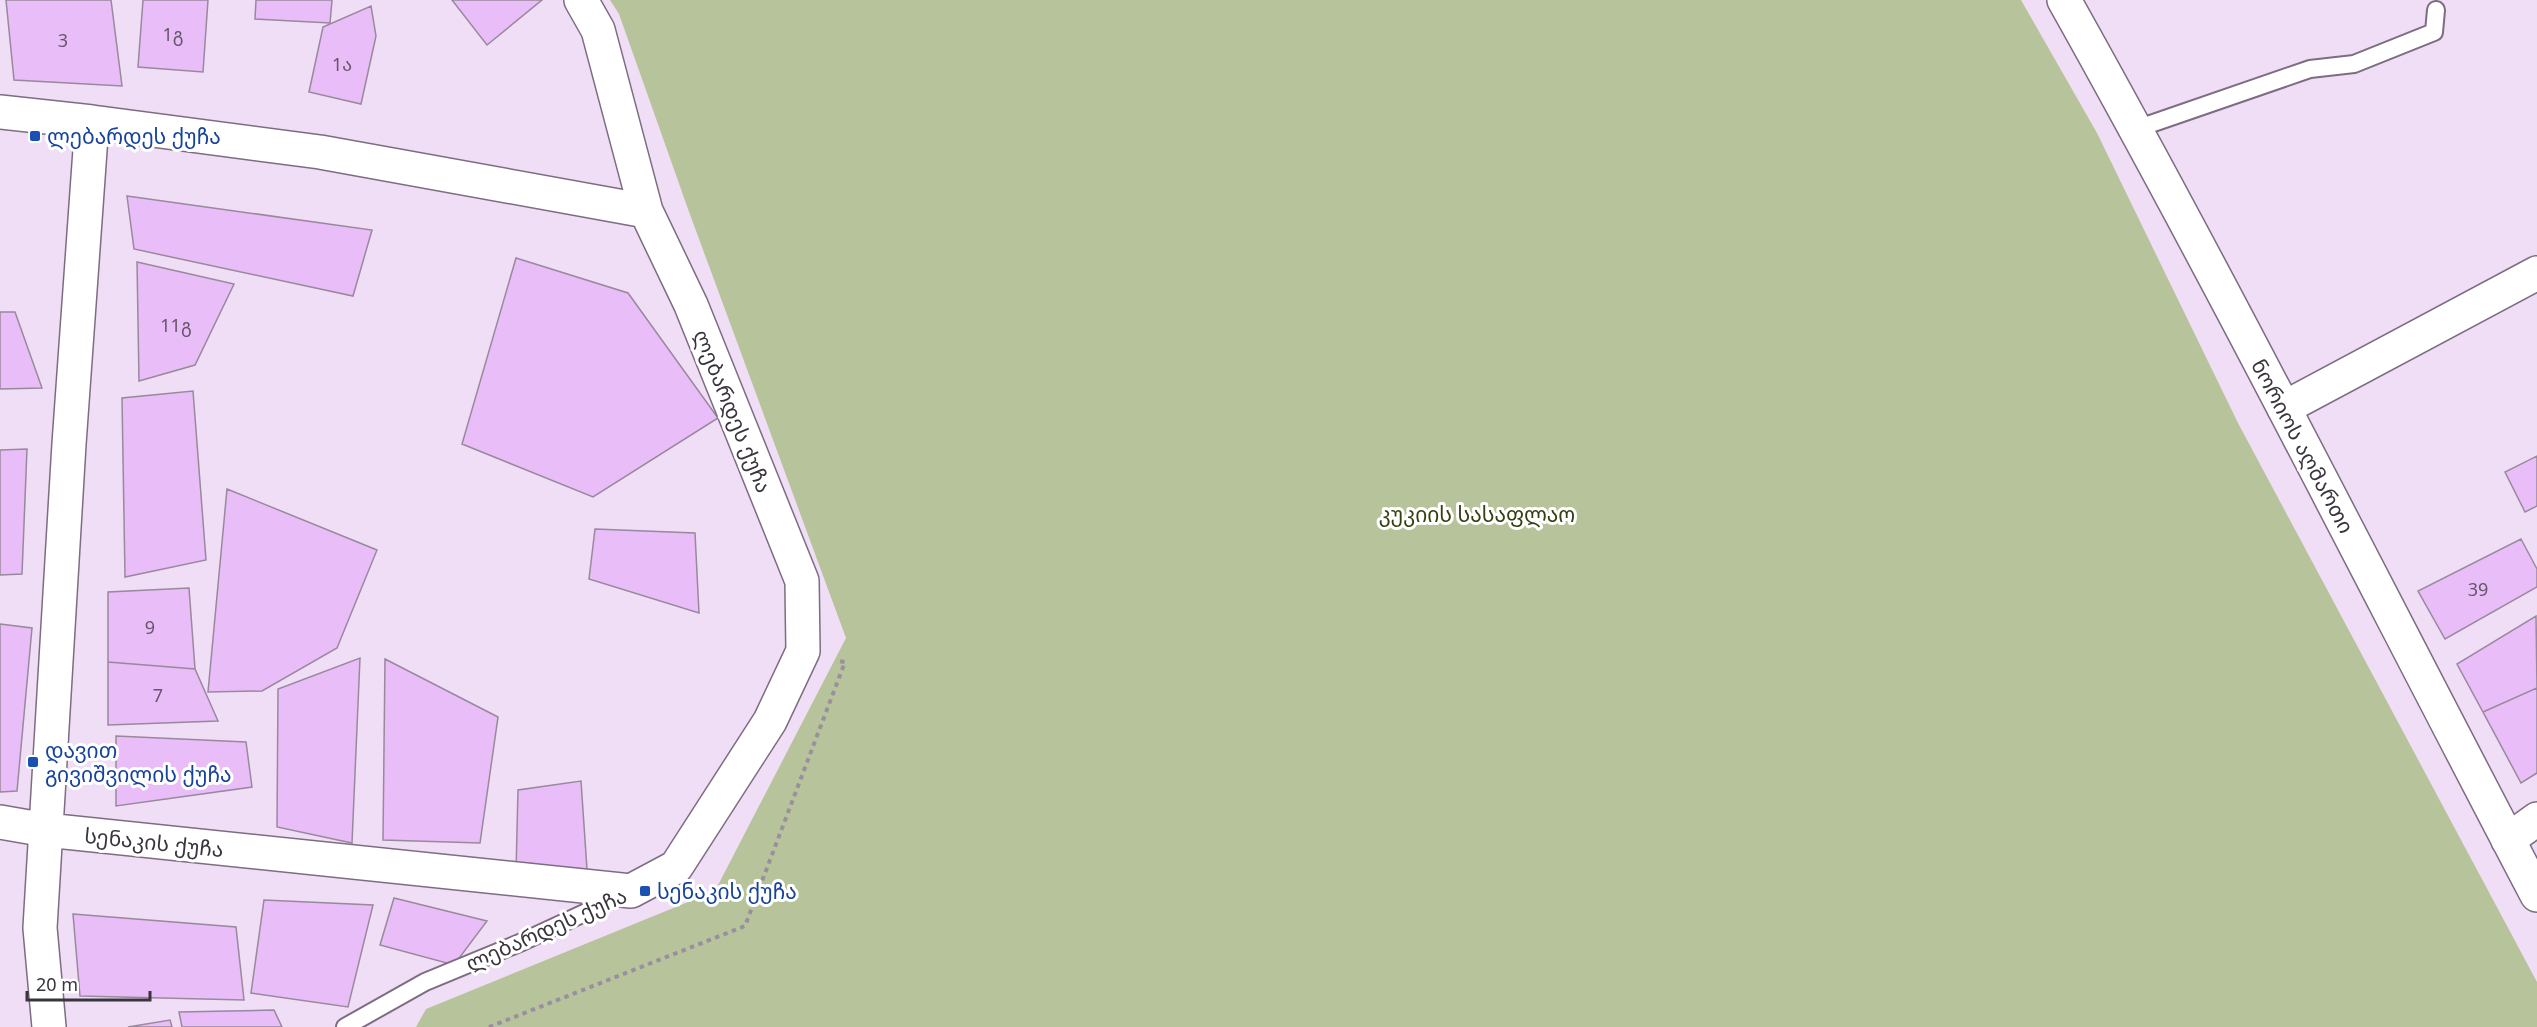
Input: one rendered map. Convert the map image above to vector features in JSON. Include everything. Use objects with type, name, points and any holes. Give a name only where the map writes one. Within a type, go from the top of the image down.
[{"type":"street","name":"ლებარდეს ქუჩა","points":[[582,0],[598,30],[646,211],[691,305],[802,581],[803,651],[770,721],[676,867],[632,891]]},
{"type":"street","name":"ნორიოს აღმართი","points":[[2064,0],[2136,129],[2284,408],[2537,895]]},
{"type":"street","points":[[0,112],[320,152],[646,211]]},
{"type":"street","points":[[49,1027],[40,928],[69,444],[92,122]]},
{"type":"street","points":[[2284,408],[2537,273]]},
{"type":"street","points":[[2508,840],[2537,819]]},
{"type":"street","name":"სენაკის ქუჩა","points":[[0,822],[46,830],[632,891]]},
{"type":"lane","points":[[2136,129],[2310,69],[2354,64],[2434,32],[2436,10]]},
{"type":"lane","name":"ლებარდეს ქუჩა","points":[[345,1027],[425,982],[522,942],[632,891]]},
{"type":"green space","name":"კუკიის სასაფლაო","points":[[610,0],[2021,0],[2097,133],[2238,423],[2537,982],[2537,1027],[416,1027],[426,1009],[715,891],[846,638],[688,209],[619,14]]},
{"type":"building","points":[[6,0],[111,0],[122,86],[14,80]]},
{"type":"building","points":[[143,0],[208,0],[203,72],[138,67]]},
{"type":"building","points":[[256,0],[332,0],[330,23],[255,19]]},
{"type":"building","points":[[452,0],[542,0],[487,45]]},
{"type":"building","points":[[371,6],[376,36],[361,104],[309,92],[323,27]]},
{"type":"building","points":[[127,196],[372,230],[353,296],[134,249]]},
{"type":"building","points":[[516,258],[628,293],[718,418],[593,497],[462,444]]},
{"type":"building","points":[[137,262],[234,284],[195,365],[139,381]]},
{"type":"building","points":[[0,312],[15,312],[42,388],[0,389]]},
{"type":"building","points":[[193,391],[206,560],[125,577],[122,398]]},
{"type":"building","points":[[27,449],[22,574],[0,575],[0,450]]},
{"type":"building","points":[[2537,456],[2537,506],[2525,512],[2505,472]]},
{"type":"building","points":[[227,489],[377,550],[337,648],[262,691],[208,692]]},
{"type":"building","points":[[595,529],[695,533],[699,613],[589,579]]},
{"type":"building","points":[[2521,539],[2537,569],[2537,587],[2445,639],[2418,591]]},
{"type":"building","points":[[189,588],[195,669],[108,662],[108,592]]},
{"type":"building","points":[[2536,616],[2537,688],[2483,712],[2457,664]]},
{"type":"building","points":[[0,624],[32,628],[17,791],[0,792]]},
{"type":"building","points":[[360,658],[352,843],[277,827],[278,689]]},
{"type":"building","points":[[385,659],[498,717],[480,843],[383,840]]},
{"type":"building","points":[[108,662],[195,669],[218,721],[108,725]]},
{"type":"building","points":[[2537,688],[2537,773],[2521,783],[2483,712]]},
{"type":"building","points":[[116,736],[246,742],[252,787],[116,806]]},
{"type":"building","points":[[581,781],[588,884],[516,872],[518,790]]},
{"type":"building","points":[[394,898],[487,921],[454,965],[380,945]]},
{"type":"building","points":[[264,900],[373,905],[348,1007],[251,993]]},
{"type":"building","points":[[73,914],[236,927],[244,1000],[80,996]]},
{"type":"building","points":[[274,1010],[282,1027],[182,1027],[179,1012]]},
{"type":"building","points":[[170,1020],[172,1027],[128,1027]]},
{"type":"place","name":"ლებარდეს ქუჩა","points":[[35,136]]},
{"type":"place","name":"დავით გივიშვილის ქუჩა","points":[[33,762]]},
{"type":"place","name":"სენაკის ქუჩა","points":[[645,891]]}]
